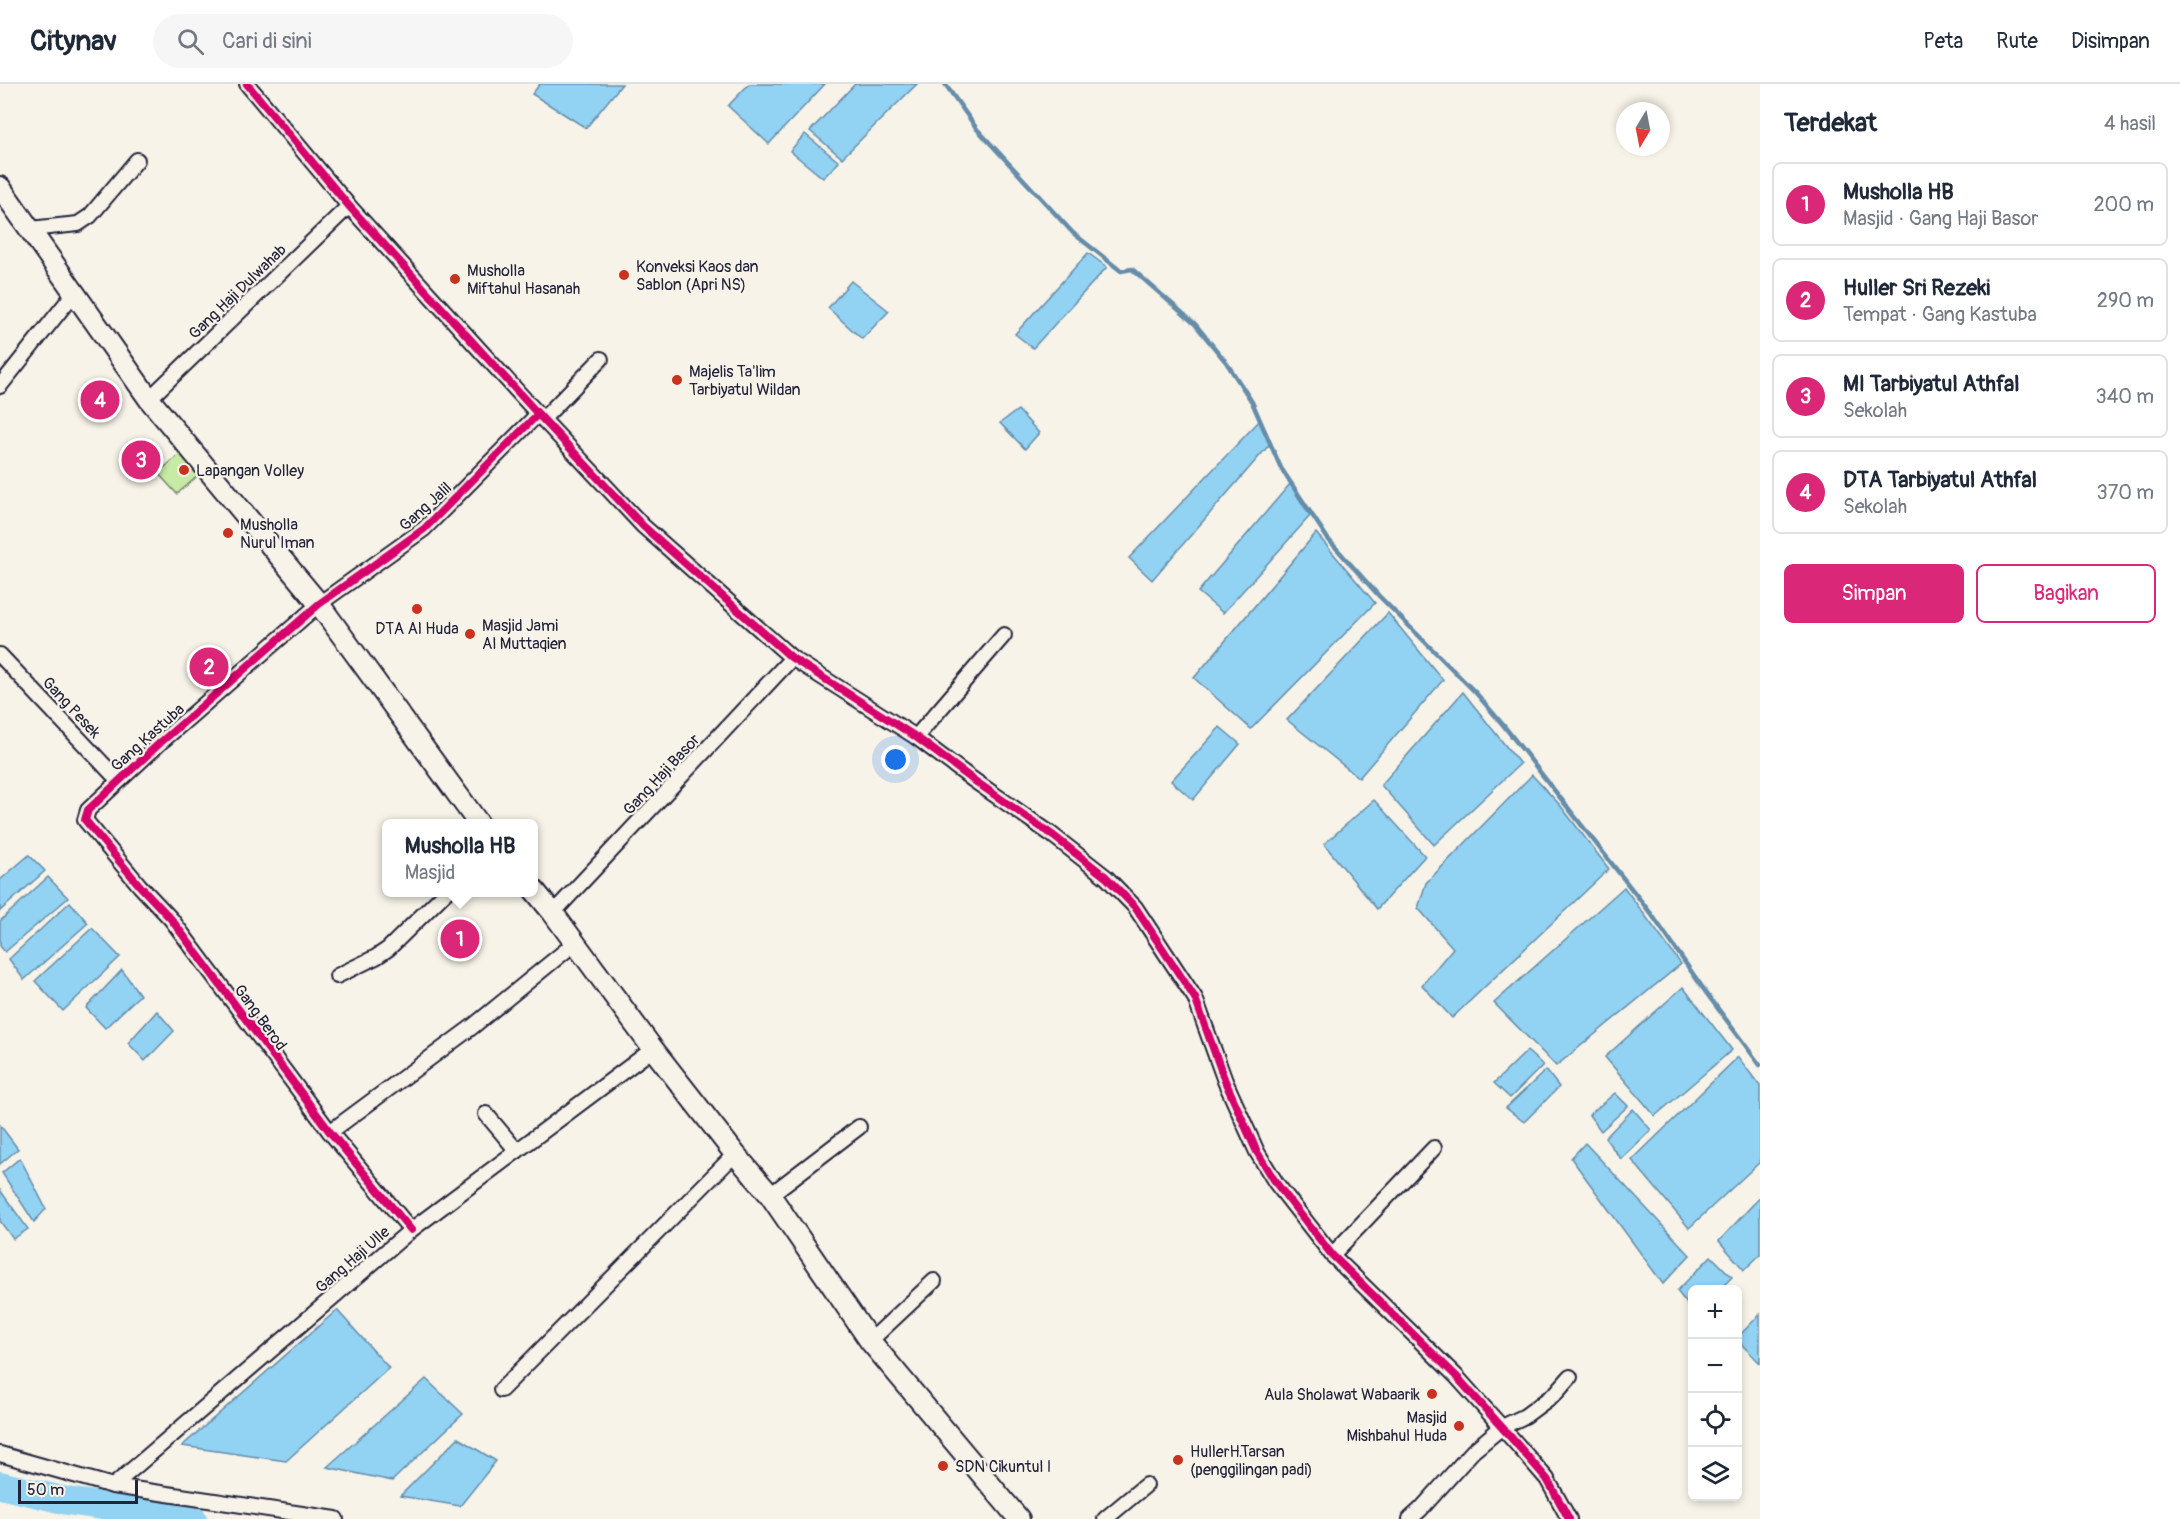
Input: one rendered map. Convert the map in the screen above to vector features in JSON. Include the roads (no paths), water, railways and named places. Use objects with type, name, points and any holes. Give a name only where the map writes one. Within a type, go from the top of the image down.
[{"type":"street","points":[[247,84],[349,206],[540,416],[644,526],[792,658],[916,736],[1051,834],[1106,877],[1135,907],[1195,998],[1225,1081],[1257,1152],[1295,1209],[1332,1255],[1456,1376],[1502,1427],[1547,1479],[1569,1519]]},
{"type":"street","points":[[30,229],[78,224],[90,216],[136,160]]},
{"type":"street","points":[[0,187],[149,399],[319,604],[475,819]]},
{"type":"street","name":"Gang Haji Dulwahab","points":[[149,399],[349,206]]},
{"type":"street","points":[[0,386],[75,292]]},
{"type":"street","name":"Gang Jalil","points":[[319,604],[424,529],[601,359]]},
{"type":"street","name":"Gang Kastuba","points":[[86,824],[88,810],[319,604]]},
{"type":"street","points":[[916,736],[1004,635]]},
{"type":"street","name":"Gang Pesek","points":[[0,655],[119,781]]},
{"type":"street","name":"Gang Haji Basor","points":[[553,914],[792,658]]},
{"type":"street","name":"Gang Berod","points":[[86,824],[176,926],[330,1132],[411,1230]]},
{"type":"street","points":[[538,896],[653,1049],[770,1195],[870,1341],[1018,1519]]},
{"type":"street","points":[[337,976],[388,949],[441,897]]},
{"type":"street","points":[[330,1132],[482,1019],[575,943]]},
{"type":"street","name":"Gang Haji Ulle","points":[[113,1486],[411,1230],[653,1049]]},
{"type":"street","points":[[486,1114],[518,1150]]},
{"type":"street","points":[[770,1195],[859,1127]]},
{"type":"street","points":[[1332,1255],[1434,1148]]},
{"type":"street","points":[[501,1390],[735,1154]]},
{"type":"street","points":[[870,1341],[934,1281]]},
{"type":"street","points":[[1410,1519],[1473,1451],[1502,1427],[1525,1416],[1556,1393],[1570,1377]]},
{"type":"street","points":[[0,1454],[113,1486],[336,1519]]},
{"type":"street","points":[[1105,1519],[1146,1485]]},
{"type":"water","points":[[540,84],[622,84],[586,128],[532,94]]},
{"type":"water","points":[[749,84],[825,84],[769,144],[728,106]]},
{"type":"water","points":[[855,84],[917,84],[842,158],[810,131]]},
{"type":"water","points":[[805,134],[839,162],[823,178],[790,151]]},
{"type":"water","points":[[1088,253],[1107,267],[1033,348],[1015,334]]},
{"type":"water","points":[[851,281],[889,311],[862,339],[828,308]]},
{"type":"water","points":[[1018,410],[1039,433],[1025,449],[1000,423]]},
{"type":"water","points":[[1260,420],[1270,444],[1152,580],[1129,558]]},
{"type":"water","points":[[1290,484],[1310,516],[1223,613],[1198,592]]},
{"type":"water","points":[[1316,533],[1375,603],[1251,729],[1194,678]]},
{"type":"water","points":[[1388,613],[1443,680],[1359,778],[1287,720]]},
{"type":"water","points":[[1463,692],[1520,764],[1434,845],[1381,785]]},
{"type":"water","points":[[1220,727],[1240,744],[1193,800],[1171,781]]},
{"type":"water","points":[[1532,775],[1560,805],[1609,869],[1452,1018],[1422,985],[1453,948],[1418,908],[1426,883]]},
{"type":"water","points":[[1374,800],[1425,856],[1377,909],[1324,844]]},
{"type":"water","points":[[29,855],[45,871],[0,911],[0,880]]},
{"type":"water","points":[[48,877],[68,898],[5,952],[0,946],[0,921]]},
{"type":"water","points":[[1624,887],[1681,964],[1556,1066],[1494,1003]]},
{"type":"water","points":[[70,902],[88,923],[24,980],[9,959]]},
{"type":"water","points":[[92,928],[120,957],[63,1011],[35,981]]},
{"type":"water","points":[[122,970],[140,995],[105,1028],[86,1008]]},
{"type":"water","points":[[1683,987],[1732,1050],[1655,1116],[1605,1057]]},
{"type":"water","points":[[157,1011],[174,1031],[145,1061],[128,1043]]},
{"type":"water","points":[[1527,1051],[1543,1065],[1510,1098],[1494,1083]]},
{"type":"water","points":[[1738,1057],[1760,1086],[1760,1162],[1689,1228],[1632,1160]]},
{"type":"water","points":[[1546,1070],[1559,1087],[1524,1122],[1506,1108]]},
{"type":"water","points":[[1615,1093],[1628,1106],[1601,1131],[1589,1115]]},
{"type":"water","points":[[1633,1109],[1651,1130],[1621,1159],[1605,1138]]},
{"type":"water","points":[[0,1125],[18,1149],[0,1164]]},
{"type":"water","points":[[1585,1143],[1690,1255],[1663,1284],[1571,1158]]},
{"type":"water","points":[[20,1158],[46,1209],[34,1222],[2,1173]]},
{"type":"water","points":[[0,1190],[28,1229],[13,1239],[0,1221]]},
{"type":"water","points":[[1760,1197],[1760,1255],[1744,1270],[1719,1241]]},
{"type":"water","points":[[1711,1256],[1732,1277],[1724,1285],[1688,1285],[1688,1305],[1677,1291]]},
{"type":"water","points":[[337,1310],[389,1368],[286,1461],[182,1446]]},
{"type":"water","points":[[1760,1314],[1760,1363],[1742,1345],[1742,1333]]},
{"type":"water","points":[[426,1379],[463,1414],[392,1481],[327,1467]]},
{"type":"water","points":[[458,1438],[496,1461],[460,1506],[400,1496]]},
{"type":"waterway","points":[[945,84],[977,129],[1073,233],[1121,271],[1132,269],[1195,324],[1226,362],[1252,402],[1281,468],[1328,539],[1379,596],[1476,693],[1504,726],[1652,915],[1760,1065]]},
{"type":"waterway","points":[[0,1485],[67,1501],[193,1519]]},
{"type":"place","name":"Konveksi Kaos dan Sablon (Apri NS)","points":[[624,275]]},
{"type":"place","name":"Musholla Miftahul Hasanah","points":[[455,279]]},
{"type":"place","name":"Majelis Ta'lim Tarbiyatul Wildan","points":[[677,380]]},
{"type":"place","name":"DTA Tarbiyatul Athfal","points":[[100,400]]},
{"type":"place","name":"MI Tarbiyatul Athfal","points":[[141,460]]},
{"type":"place","name":"Lapangan Volley","points":[[184,470]]},
{"type":"place","name":"Musholla Nurul Iman","points":[[228,533]]},
{"type":"place","name":"DTA Al Huda","points":[[417,609]]},
{"type":"place","name":"Masjid Jami Al Muttaqien","points":[[470,634]]},
{"type":"place","name":"Huller Sri Rezeki","points":[[209,667]]},
{"type":"place","name":"Musholla HB","points":[[460,939]]},
{"type":"place","name":"Aula Sholawat Wabaarik","points":[[1432,1394]]},
{"type":"place","name":"Masjid Mishbahul Huda","points":[[1459,1426]]},
{"type":"place","name":"HullerH.Tarsan (penggilingan padi)","points":[[1178,1460]]},
{"type":"place","name":"SDN Cikuntul I","points":[[943,1466]]}]
